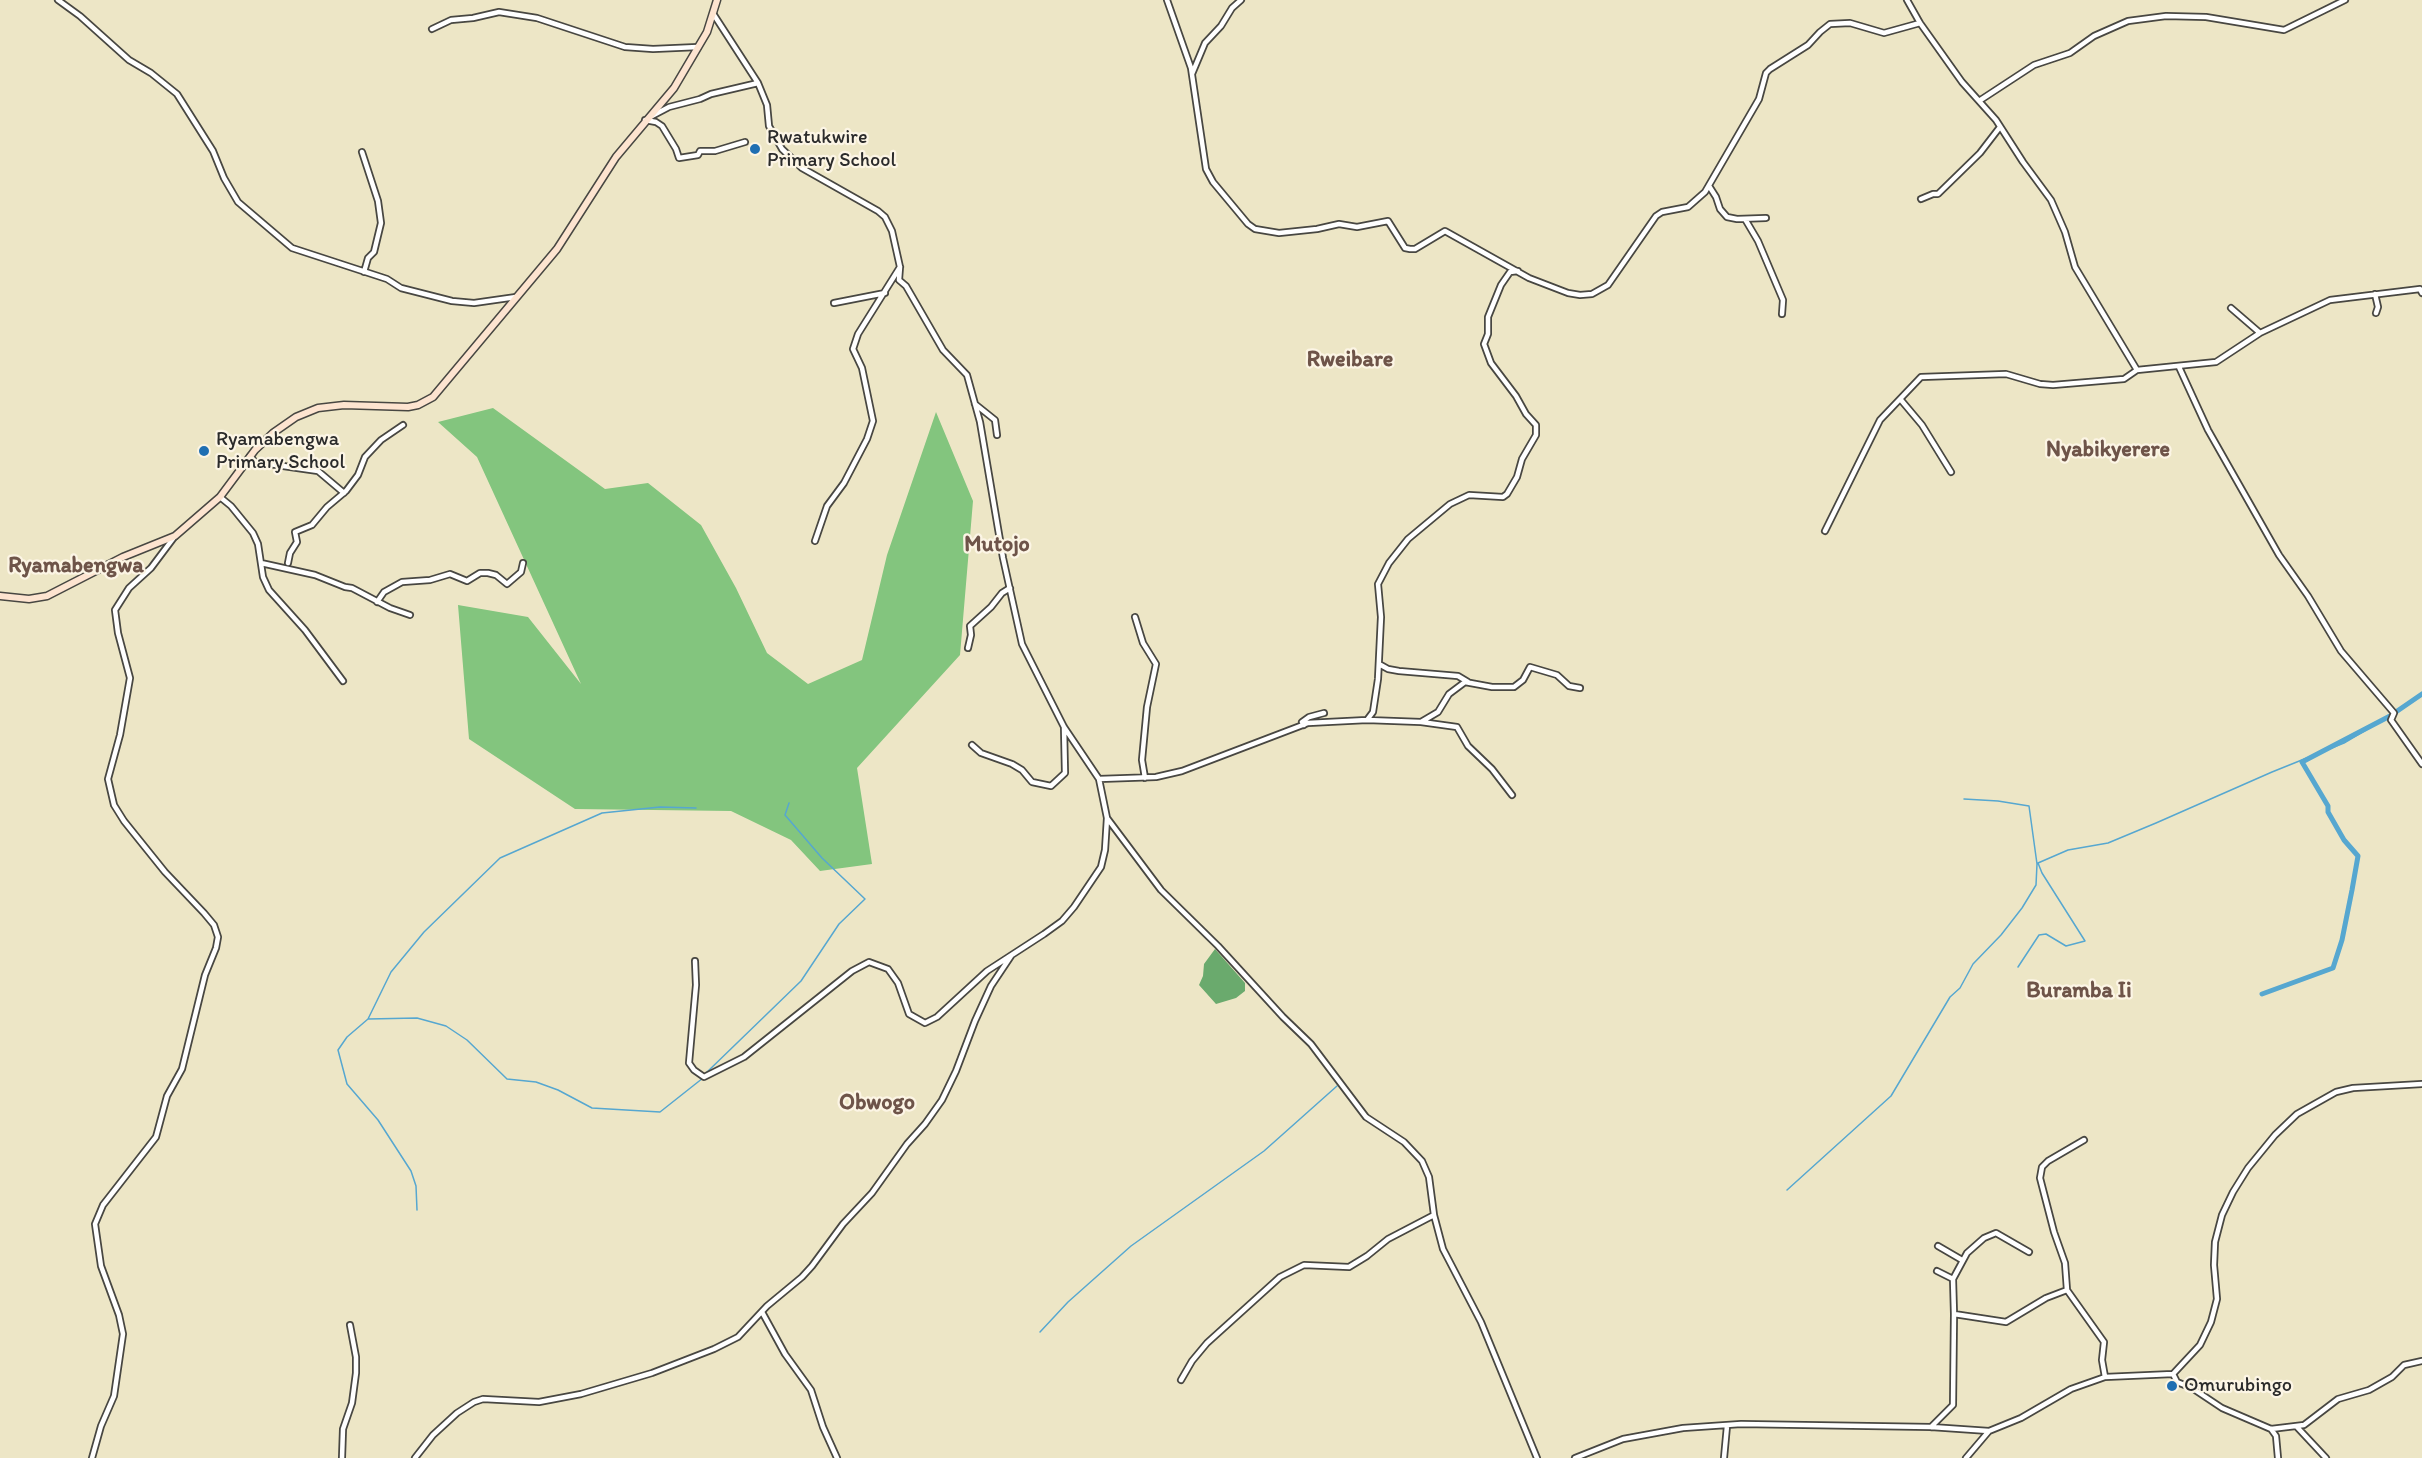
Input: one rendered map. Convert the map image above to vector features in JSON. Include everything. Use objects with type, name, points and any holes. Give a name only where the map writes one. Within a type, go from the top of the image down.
[{"type":"street","points":[[58,0],[80,16],[129,60],[151,73],[177,94],[213,151],[238,202],[292,248],[387,279],[408,290],[463,303],[499,301],[516,297]]},
{"type":"street","points":[[92,1458],[114,1396],[123,1334],[119,1315],[101,1266],[95,1224],[103,1206],[156,1137],[167,1096],[182,1069],[205,975],[218,937],[214,925],[165,872],[114,805],[108,779],[120,735],[130,678],[118,633],[116,610],[129,588],[151,568],[175,536],[220,496],[250,456],[273,433],[296,417],[318,408],[344,405],[408,407],[424,403],[441,389],[569,232],[616,157],[674,87],[714,15],[717,0]]},
{"type":"street","points":[[1167,0],[1192,74],[1206,169],[1213,182],[1248,224],[1255,229],[1279,233],[1339,224],[1357,227],[1388,221],[1405,248],[1415,249],[1445,231],[1529,279],[1568,293],[1592,294],[1608,285],[1614,278],[1656,216],[1662,212],[1688,207],[1705,192],[1760,99],[1766,73],[1770,69],[1808,45],[1830,24],[1850,24],[1884,33],[1920,23]]},
{"type":"street","points":[[1192,74],[1205,44],[1221,26],[1232,8],[1241,0]]},
{"type":"street","points":[[1907,0],[1920,23],[2000,127],[2051,200],[2065,232],[2075,267],[2137,370]]},
{"type":"street","points":[[1979,101],[2034,65],[2070,53],[2094,36],[2128,21],[2166,16],[2206,16],[2284,30],[2344,0]]},
{"type":"street","points":[[432,29],[451,20],[499,12],[537,18],[625,47],[652,49],[698,47]]},
{"type":"street","points":[[695,961],[696,985],[689,1063],[698,1075],[706,1077],[744,1057],[796,1014],[863,964],[875,963],[888,969],[898,983],[909,1014],[925,1023],[937,1017],[987,972],[1062,921],[1093,882],[1101,867],[1105,850],[1107,818],[1099,779],[1064,727],[1022,644],[975,404],[967,375],[943,350],[906,286],[899,280],[900,267],[892,231],[885,217],[802,168],[782,149],[769,126],[767,105],[758,82],[714,15]]},
{"type":"street","points":[[645,120],[669,107],[758,82]]},
{"type":"street","points":[[645,120],[662,126],[679,158],[698,155],[700,151],[715,151],[745,142]]},
{"type":"street","points":[[1921,199],[1938,194],[1980,153],[2000,127]]},
{"type":"street","points":[[362,152],[378,201],[381,223],[374,252],[368,258],[364,272]]},
{"type":"street","points":[[1709,186],[1720,209],[1727,217],[1766,218]]},
{"type":"street","points":[[1745,219],[1758,241],[1783,300],[1782,314]]},
{"type":"street","points":[[815,542],[827,506],[844,483],[867,439],[873,421],[862,368],[853,349],[858,334],[900,267]]},
{"type":"street","points":[[1367,720],[1373,712],[1375,702],[1382,617],[1377,592],[1378,584],[1389,563],[1401,545],[1450,504],[1469,495],[1503,497],[1508,494],[1517,477],[1522,459],[1536,435],[1536,425],[1491,363],[1484,344],[1488,334],[1488,316],[1500,285],[1510,272],[1518,271]]},
{"type":"street","points":[[1825,531],[1880,420],[1901,400],[1917,379],[1924,376],[2006,374],[2040,384],[2053,385],[2124,380],[2137,370],[2216,362],[2260,333],[2330,300],[2420,289],[2422,293]]},
{"type":"street","points":[[834,303],[885,292]]},
{"type":"street","points":[[2375,294],[2378,307],[2376,313]]},
{"type":"street","points":[[2230,308],[2260,333]]},
{"type":"street","points":[[2179,367],[2208,430],[2279,555],[2308,596],[2341,651],[2394,713],[2391,720],[2422,764]]},
{"type":"street","points":[[1901,400],[1922,425],[1951,472]]},
{"type":"street","points":[[975,404],[995,420],[997,435]]},
{"type":"street","points":[[288,563],[290,553],[297,543],[295,532],[312,525],[327,507],[345,493],[358,475],[365,457],[381,440],[403,425]]},
{"type":"street","points":[[250,456],[255,462],[318,471],[345,493]]},
{"type":"street","points":[[220,496],[253,533],[258,544],[263,577],[269,590],[305,630],[343,681]]},
{"type":"street","points":[[0,596],[29,599],[47,596],[123,556],[175,536]]},
{"type":"street","points":[[261,563],[315,575],[360,591],[377,602],[410,615]]},
{"type":"street","points":[[377,602],[384,592],[402,582],[430,580],[450,574],[467,581],[480,573],[492,574],[507,584],[521,572],[523,563]]},
{"type":"street","points":[[968,648],[971,636],[970,626],[991,607],[1002,592],[1010,588]]},
{"type":"street","points":[[1134,617],[1143,643],[1156,664],[1147,707],[1142,760],[1145,778]]},
{"type":"street","points":[[1378,664],[1381,667],[1399,671],[1458,676],[1468,682],[1492,687],[1514,687],[1523,680],[1530,667],[1536,667],[1557,675],[1569,686],[1580,688]]},
{"type":"street","points":[[1421,722],[1438,712],[1449,694],[1468,682]]},
{"type":"street","points":[[1304,724],[1302,722],[1309,717],[1324,713]]},
{"type":"street","points":[[1099,779],[1145,778],[1182,771],[1304,724],[1367,720],[1421,722],[1457,727],[1468,746],[1492,770],[1512,795]]},
{"type":"street","points":[[972,745],[981,753],[1022,770],[1032,782],[1051,786],[1065,773],[1064,727]]},
{"type":"street","points":[[1107,818],[1161,890],[1311,1044],[1366,1117],[1415,1152],[1429,1177],[1434,1215],[1443,1249],[1481,1322],[1537,1458]]},
{"type":"street","points":[[415,1458],[433,1435],[457,1413],[474,1402],[483,1399],[539,1402],[622,1383],[728,1343],[738,1337],[812,1266],[843,1224],[872,1193],[907,1144],[925,1124],[942,1100],[991,986],[1011,956]]},
{"type":"street","points":[[1575,1458],[1623,1439],[1683,1428],[1930,1426],[1989,1431],[2021,1418],[2071,1389],[2105,1377],[2173,1374],[2200,1345],[2211,1322],[2217,1299],[2214,1265],[2215,1242],[2222,1215],[2248,1168],[2275,1135],[2297,1114],[2336,1092],[2353,1088],[2422,1084]]},
{"type":"street","points":[[2084,1140],[2048,1161],[2042,1167],[2040,1178],[2054,1232],[2065,1263],[2067,1290],[2104,1342],[2102,1360],[2105,1377]]},
{"type":"street","points":[[1181,1380],[1192,1361],[1207,1343],[1280,1277],[1304,1265],[1349,1267],[1388,1239],[1434,1215]]},
{"type":"street","points":[[1930,1426],[1953,1405],[1953,1279],[1962,1260],[1992,1233],[2000,1235],[2029,1252]]},
{"type":"street","points":[[1938,1246],[1962,1260]]},
{"type":"street","points":[[1937,1271],[1953,1279]]},
{"type":"street","points":[[1954,1314],[2006,1322],[2046,1298],[2067,1290]]},
{"type":"street","points":[[762,1312],[785,1354],[811,1390],[823,1427],[837,1458]]},
{"type":"street","points":[[342,1458],[343,1430],[352,1403],[357,1373],[350,1325]]},
{"type":"street","points":[[2271,1430],[2297,1427],[2323,1412],[2338,1399],[2369,1390],[2392,1377],[2404,1365],[2422,1361]]},
{"type":"street","points":[[2173,1374],[2177,1382],[2192,1388],[2222,1408],[2271,1430],[2276,1436],[2278,1458]]},
{"type":"street","points":[[1724,1458],[1727,1426]]},
{"type":"street","points":[[2297,1427],[2326,1458]]},
{"type":"street","points":[[1966,1458],[1989,1431]]},
{"type":"green space","points":[[493,408],[605,489],[648,483],[701,525],[736,588],[767,653],[808,684],[862,660],[887,555],[936,412],[973,501],[960,655],[857,768],[872,864],[820,871],[791,840],[731,811],[575,809],[469,739],[458,605],[528,617],[581,684],[477,457],[438,422]]},
{"type":"green space","points":[[1215,949],[1245,983],[1245,991],[1236,998],[1216,1004],[1199,985],[1203,976],[1204,964]]},
{"type":"waterway","points":[[2262,994],[2333,968],[2342,940],[2358,856],[2344,840],[2328,812],[2328,806],[2302,762],[2390,716],[2422,694]]},
{"type":"waterway","points":[[2018,967],[2039,935],[2046,934],[2066,946],[2085,941],[2038,863],[2068,850],[2108,843],[2344,743],[2381,721]]},
{"type":"waterway","points":[[1787,1190],[1891,1096],[1950,997],[1960,988],[1973,964],[2001,935],[2022,908],[2036,885],[2037,864],[2029,806],[1964,799]]},
{"type":"waterway","points":[[705,1074],[801,981],[839,924],[865,899],[822,858],[785,815],[789,803]]},
{"type":"waterway","points":[[417,1210],[416,1186],[411,1171],[378,1120],[347,1084],[338,1050],[347,1037],[368,1019],[391,972],[424,932],[500,858],[602,813],[660,807],[696,808]]},
{"type":"waterway","points":[[368,1019],[417,1018],[446,1026],[467,1040],[507,1079],[536,1082],[558,1090],[592,1108],[660,1112],[703,1078]]},
{"type":"waterway","points":[[1040,1332],[1068,1302],[1131,1246],[1264,1151],[1337,1086]]},
{"type":"place","name":"Rwatukwire Primary School","points":[[755,149]]},
{"type":"place","name":"Ryamabengwa Primary School","points":[[204,451]]},
{"type":"place","name":"Omurubingo","points":[[2172,1386]]},
{"type":"district","name":"Rweibare","points":[[1350,360]]},
{"type":"district","name":"Nyabikyerere","points":[[2108,450]]},
{"type":"district","name":"Mutojo","points":[[997,545]]},
{"type":"district","name":"Ryamabengwa","points":[[76,566]]},
{"type":"district","name":"Buramba Ii","points":[[2079,991]]},
{"type":"district","name":"Obwogo","points":[[877,1103]]}]
